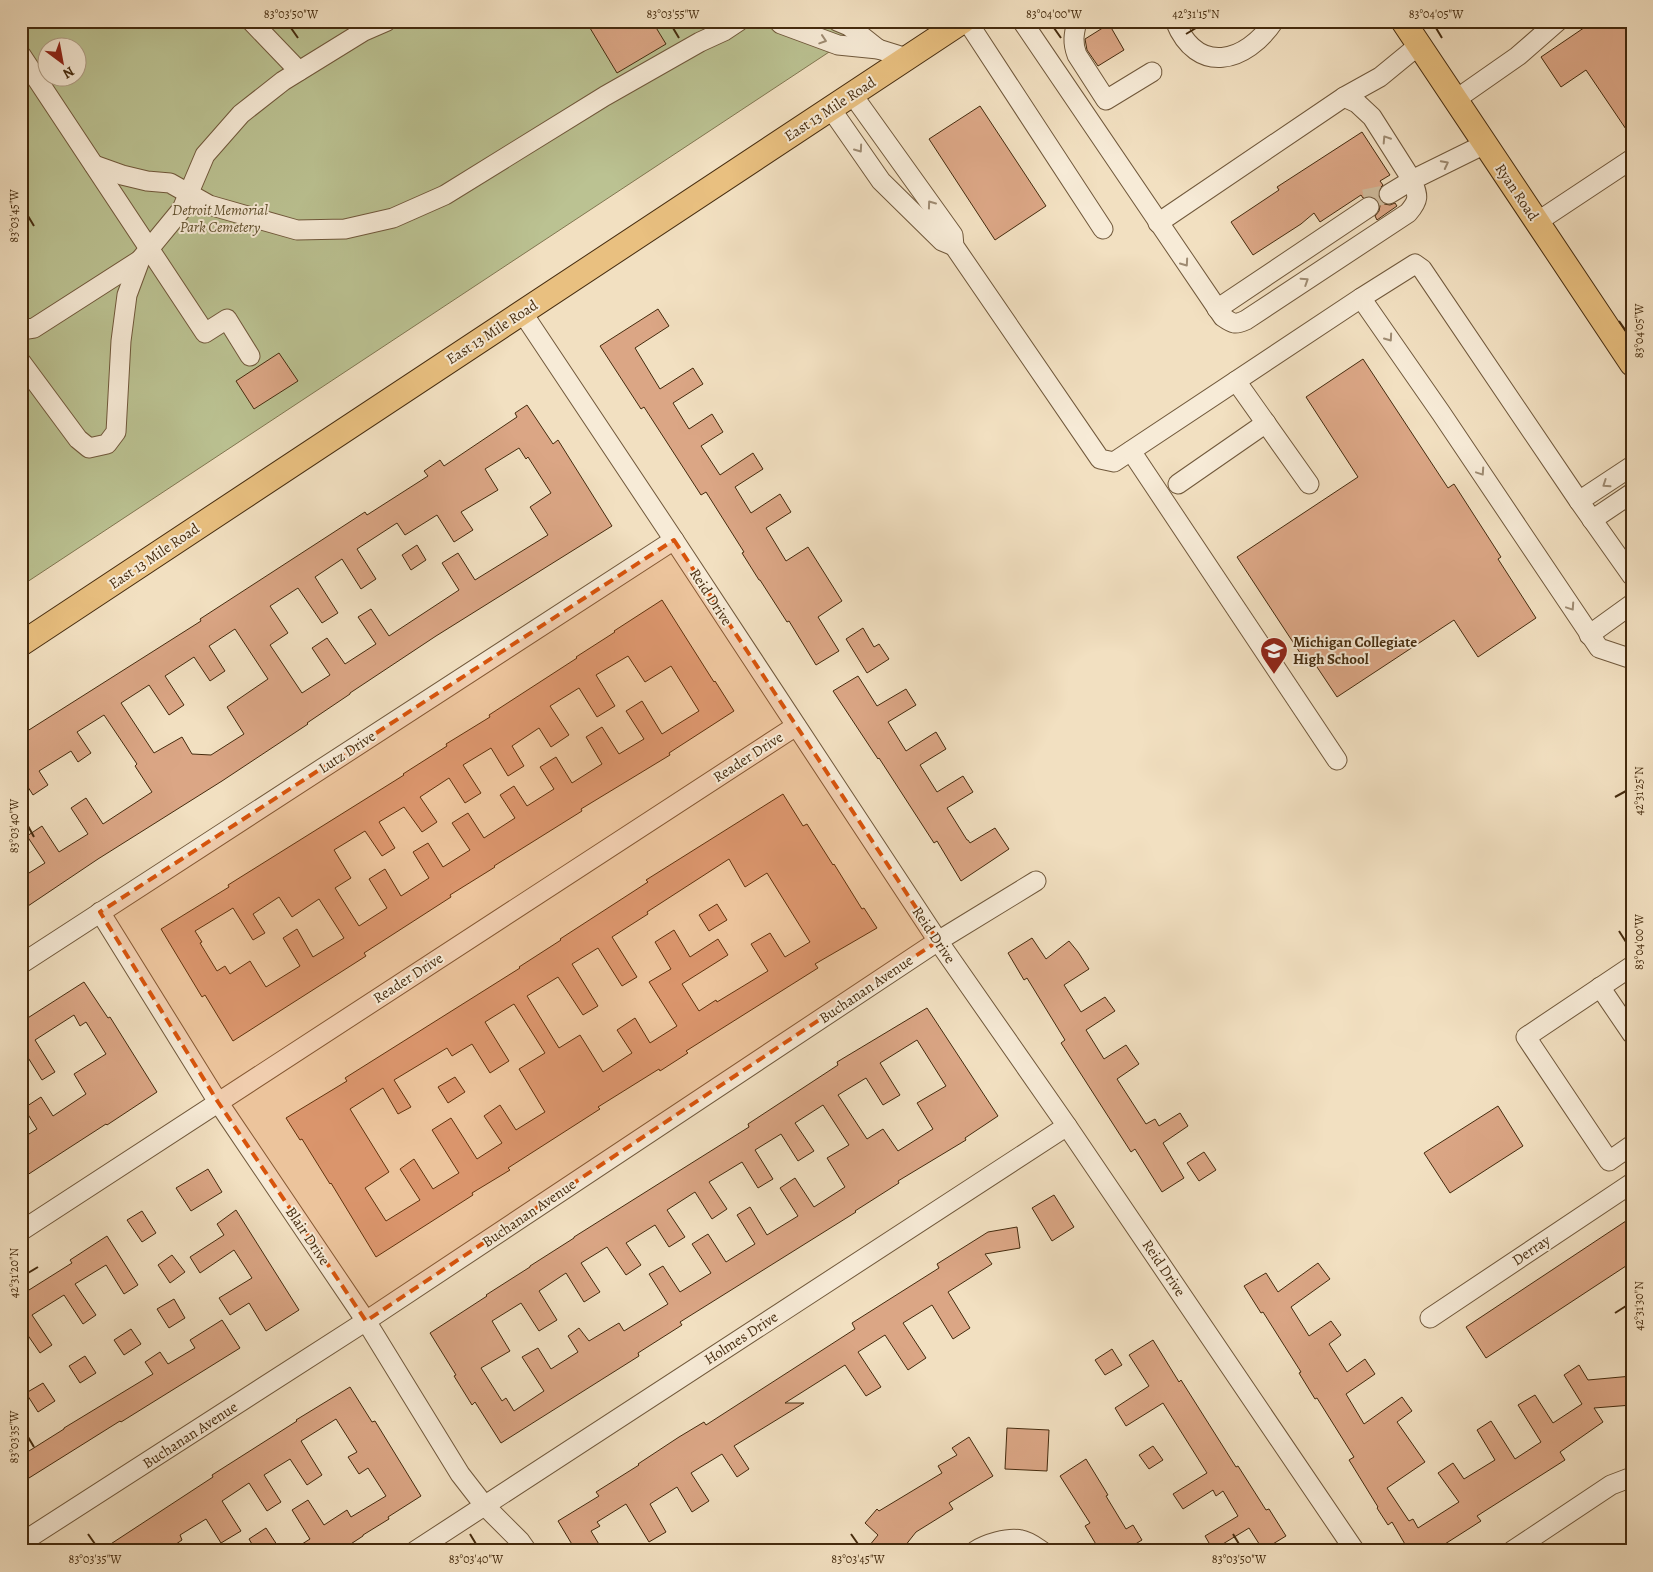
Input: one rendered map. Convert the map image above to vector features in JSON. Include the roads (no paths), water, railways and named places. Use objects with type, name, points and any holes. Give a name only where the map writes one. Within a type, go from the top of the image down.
[{"type":"main road","name":"East 13 Mile Road","points":[[21,644],[965,21]]},
{"type":"main road","name":"Ryan Road","points":[[1405,22],[1632,364]]},
{"type":"street","points":[[251,21],[299,71]]},
{"type":"street","points":[[21,362],[78,439],[89,448],[107,444],[116,432],[121,341],[127,295],[145,254],[182,209],[205,154],[241,114],[283,81],[364,31],[387,21]]},
{"type":"street","points":[[94,165],[122,175],[170,183],[208,205],[297,230],[345,229],[393,218],[445,195],[605,96],[739,21]]},
{"type":"street","points":[[778,21],[781,24],[838,45],[878,49],[907,58]]},
{"type":"street","points":[[837,21],[849,26],[878,49]]},
{"type":"street","points":[[965,21],[1103,229]]},
{"type":"street","points":[[1022,21],[1217,309],[1232,324],[1246,320],[1408,213],[1415,205],[1418,196],[1412,180],[1372,117],[1357,104],[1344,97]]},
{"type":"street","points":[[1077,21],[1073,40],[1074,47],[1077,55],[1106,100],[1152,72]]},
{"type":"street","points":[[1175,21],[1190,46],[1205,56],[1215,58],[1231,57],[1253,46],[1266,34],[1274,21]]},
{"type":"street","points":[[1455,100],[1518,56],[1558,21]]},
{"type":"street","points":[[1158,223],[1344,97],[1380,77],[1419,45]]},
{"type":"street","points":[[21,55],[94,165],[145,254],[204,332],[227,319],[250,356]]},
{"type":"street","points":[[852,94],[953,235],[954,246],[1100,459],[1114,462],[1415,264],[1422,269],[1632,576]]},
{"type":"street","points":[[831,109],[881,181],[942,241],[954,246]]},
{"type":"street","points":[[1389,194],[1412,180],[1485,144]]},
{"type":"street","points":[[1537,222],[1632,159]]},
{"type":"street","points":[[1217,309],[1369,207]]},
{"type":"street","points":[[21,330],[34,328],[145,254]]},
{"type":"street","points":[[1361,298],[1441,413],[1598,648],[1632,659]]},
{"type":"street","name":"Reid Drive","points":[[522,312],[938,941],[1067,1126],[1355,1551]]},
{"type":"street","points":[[1236,381],[1309,484]]},
{"type":"street","points":[[1178,484],[1266,423]]},
{"type":"street","points":[[1131,451],[1337,760]]},
{"type":"street","points":[[1580,502],[1632,466]]},
{"type":"street","points":[[1592,520],[1632,493]]},
{"type":"street","name":"Lutz Drive","points":[[21,964],[674,540]]},
{"type":"street","points":[[1590,635],[1632,604]]},
{"type":"street","name":"Reader Drive","points":[[21,1231],[796,726]]},
{"type":"street","name":"Buchanan Avenue","points":[[21,1543],[366,1322],[938,941],[1036,881]]},
{"type":"street","name":"Blair Drive","points":[[100,912],[218,1102],[366,1322],[460,1474],[484,1504],[520,1541],[526,1551]]},
{"type":"street","points":[[1632,966],[1526,1037],[1609,1161],[1632,1145]]},
{"type":"street","points":[[1600,987],[1632,1034]]},
{"type":"street","name":"Holmes Drive","points":[[414,1551],[1067,1126]]},
{"type":"street","name":"Derray","points":[[1430,1318],[1632,1183]]},
{"type":"street","points":[[1512,1551],[1611,1484],[1632,1477]]},
{"type":"street","points":[[975,1551],[980,1547],[1000,1541],[1021,1540],[1042,1551]]},
{"type":"tunnel","points":[[1364,199],[1389,194]]},
{"type":"place","name":"Michigan Collegiate High School","points":[[1274,675]]},
{"type":"park label","name":"Detroit Memorial Park Cemetery","points":[[220,218]]}]
